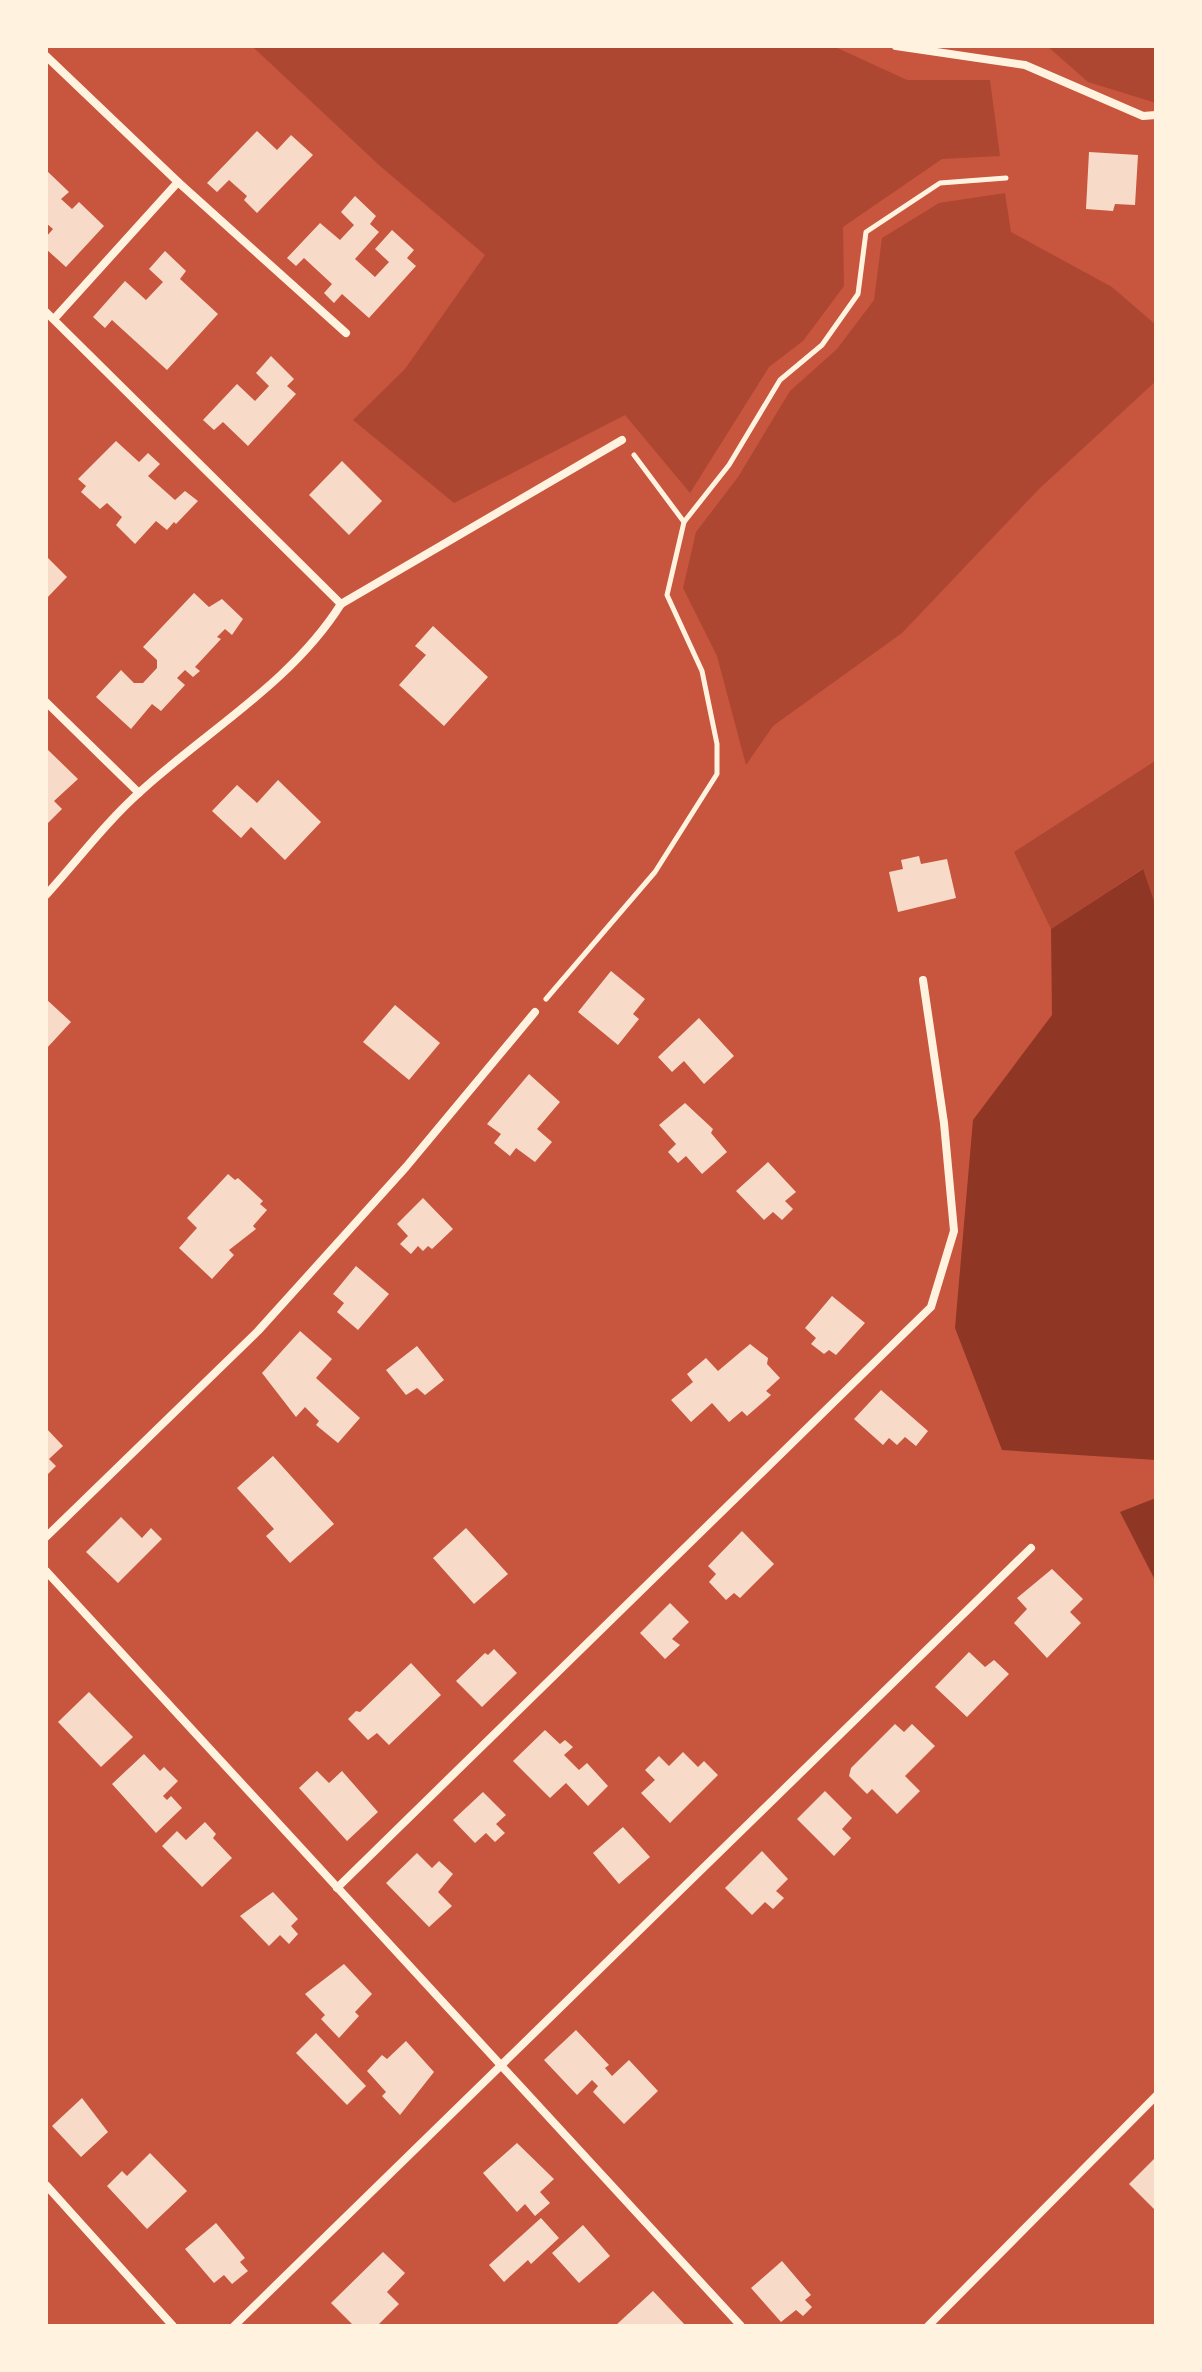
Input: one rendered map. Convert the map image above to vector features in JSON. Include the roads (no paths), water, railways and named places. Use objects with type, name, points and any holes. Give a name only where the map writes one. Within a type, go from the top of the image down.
[{"type":"street","points":[[896,46],[1025,65],[1143,116],[1156,115]]},
{"type":"street","points":[[46,56],[178,182],[346,333]]},
{"type":"street","points":[[54,319],[178,182]]},
{"type":"street","points":[[46,312],[341,604]]},
{"type":"street","points":[[46,895],[139,793],[289,668],[324,630],[341,604],[622,440]]},
{"type":"street","points":[[46,702],[139,793]]},
{"type":"street","points":[[337,1888],[931,1307],[954,1231],[944,1123],[923,980]]},
{"type":"street","points":[[46,1537],[258,1331],[406,1167],[535,1012]]},
{"type":"street","points":[[234,2326],[1031,1548]]},
{"type":"street","points":[[46,1571],[741,2326]]},
{"type":"street","points":[[928,2326],[1156,2096]]},
{"type":"street","points":[[46,2185],[173,2326]]}]
